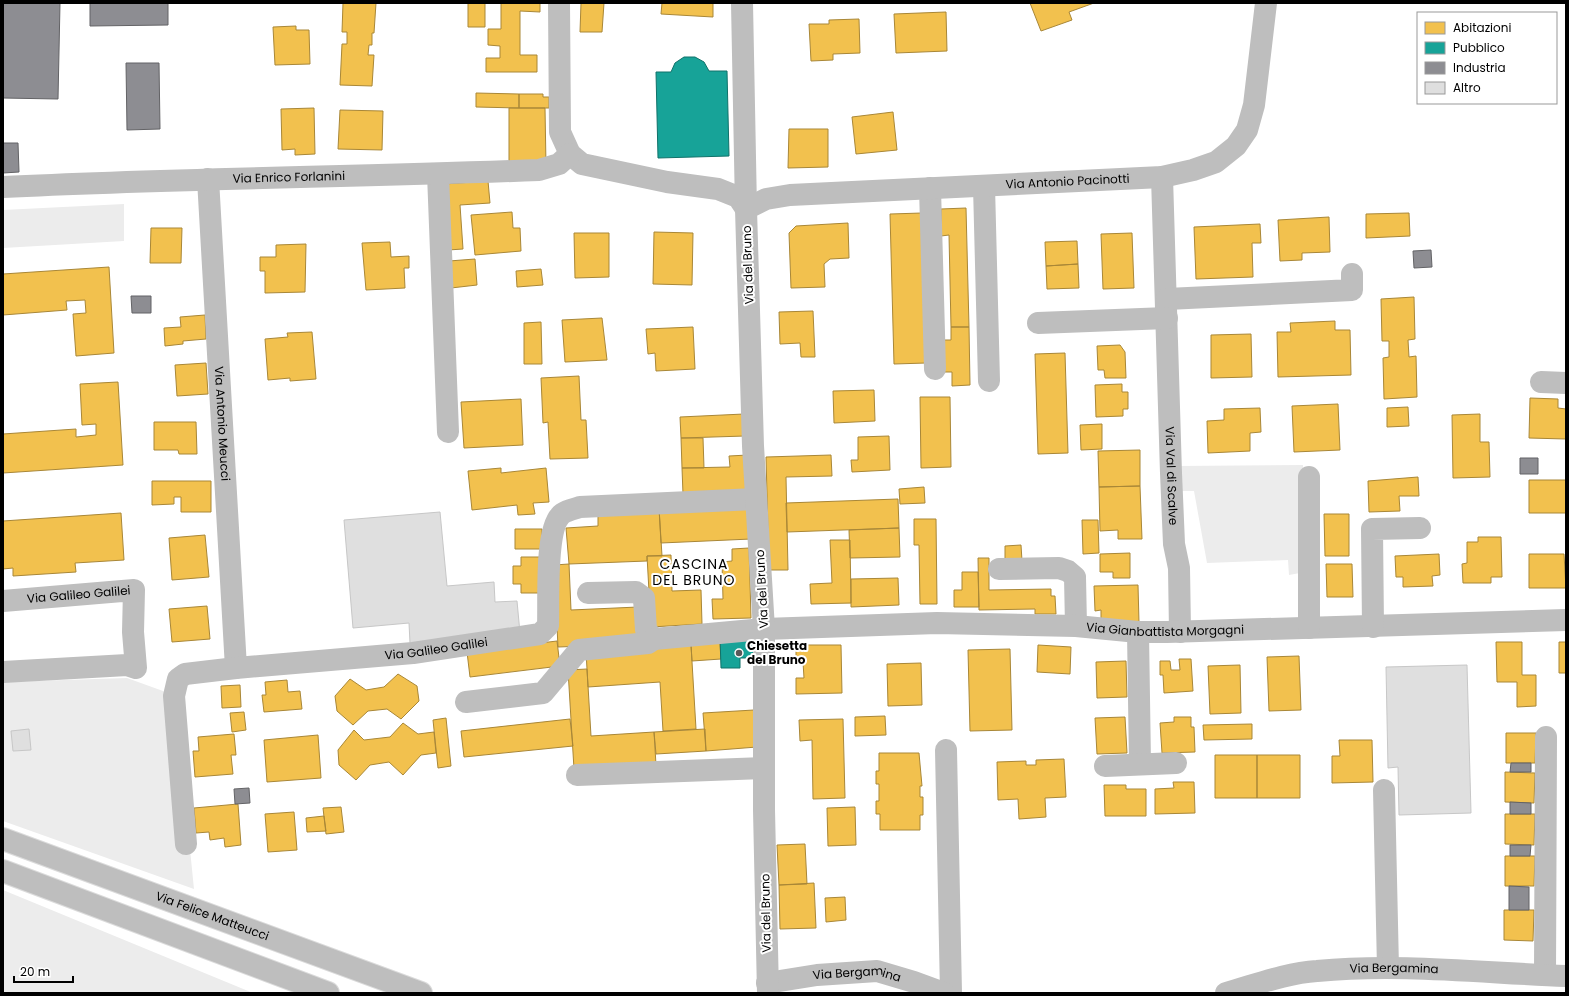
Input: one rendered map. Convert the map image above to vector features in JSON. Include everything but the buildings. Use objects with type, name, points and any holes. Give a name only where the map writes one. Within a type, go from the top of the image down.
[{"type":"street","points":[[559,3],[560,132],[570,154]]},
{"type":"street","name":"Via del Bruno","points":[[742,3],[746,209],[756,499],[764,629],[764,768],[768,988]]},
{"type":"street","name":"Via Antonio Pacinotti","points":[[746,209],[766,199],[790,195],[1162,177],[1193,170],[1216,162],[1236,146],[1247,130],[1254,105],[1266,3]]},
{"type":"street","name":"Via Enrico Forlanini","points":[[3,187],[208,178],[438,174],[539,170],[559,164],[570,154]]},
{"type":"street","name":"Via del Bruno","points":[[570,154],[582,164],[667,182],[718,189],[738,197],[746,209]]},
{"type":"street","points":[[438,174],[448,432]]},
{"type":"street","name":"Via Val di Scalve","points":[[1162,177],[1171,473],[1174,544],[1180,580],[1180,632]]},
{"type":"street","name":"Via Antonio Meucci","points":[[208,178],[236,668]]},
{"type":"street","points":[[984,186],[989,381]]},
{"type":"street","points":[[930,188],[935,369]]},
{"type":"street","points":[[1038,323],[1352,290],[1352,274]]},
{"type":"street","points":[[1541,382],[1566,383]]},
{"type":"street","points":[[1309,477],[1309,628]]},
{"type":"street","name":"Via Galileo Galilei","points":[[186,844],[174,688],[178,679],[185,674],[236,668],[413,653],[540,634],[548,626],[549,562],[553,529],[560,515],[580,507],[756,499]]},
{"type":"street","points":[[1373,627],[1372,529],[1420,528]]},
{"type":"street","points":[[1000,569],[1059,568],[1068,570],[1074,577],[1076,626]]},
{"type":"street","name":"Via Galileo Galilei","points":[[3,601],[134,590],[133,632],[136,668],[127,665],[3,672]]},
{"type":"street","points":[[588,593],[636,592],[644,598],[646,630],[654,638]]},
{"type":"street","name":"Via Gianbattista Morgagni","points":[[466,702],[543,693],[579,650],[648,643],[654,638],[764,629],[936,623],[1076,626],[1138,632],[1180,632],[1566,620]]},
{"type":"street","points":[[1138,632],[1140,764]]},
{"type":"street","points":[[1544,975],[1546,737]]},
{"type":"street","points":[[946,750],[951,993]]},
{"type":"street","points":[[1104,766],[1176,763]]},
{"type":"street","points":[[576,775],[764,768]]},
{"type":"street","points":[[1384,790],[1388,968]]},
{"type":"street","name":"Via Felice Matteucci","points":[[3,839],[421,993]]},
{"type":"street","points":[[3,871],[328,993]]},
{"type":"street","name":"Via Bergamina","points":[[1226,993],[1272,980],[1316,971],[1388,968],[1566,976]]},
{"type":"street","name":"Via Bergamina","points":[[768,988],[817,975],[877,971],[944,993]]},
{"type":"shaded area","points":[[124,204],[124,241],[3,248],[3,210]]},
{"type":"shaded area","points":[[1303,465],[1300,573],[1289,575],[1288,560],[1207,563],[1194,491],[1180,491],[1178,466]]},
{"type":"shaded area","points":[[127,678],[163,691],[175,700],[194,889],[3,821],[3,682]]},
{"type":"shaded area","points":[[3,890],[253,993],[3,993]]},
{"type":"place","name":"Chiesetta del Bruno","points":[[739,653]]},
{"type":"district","name":"CASCINA DEL BRUNO","points":[[694,572]]}]
